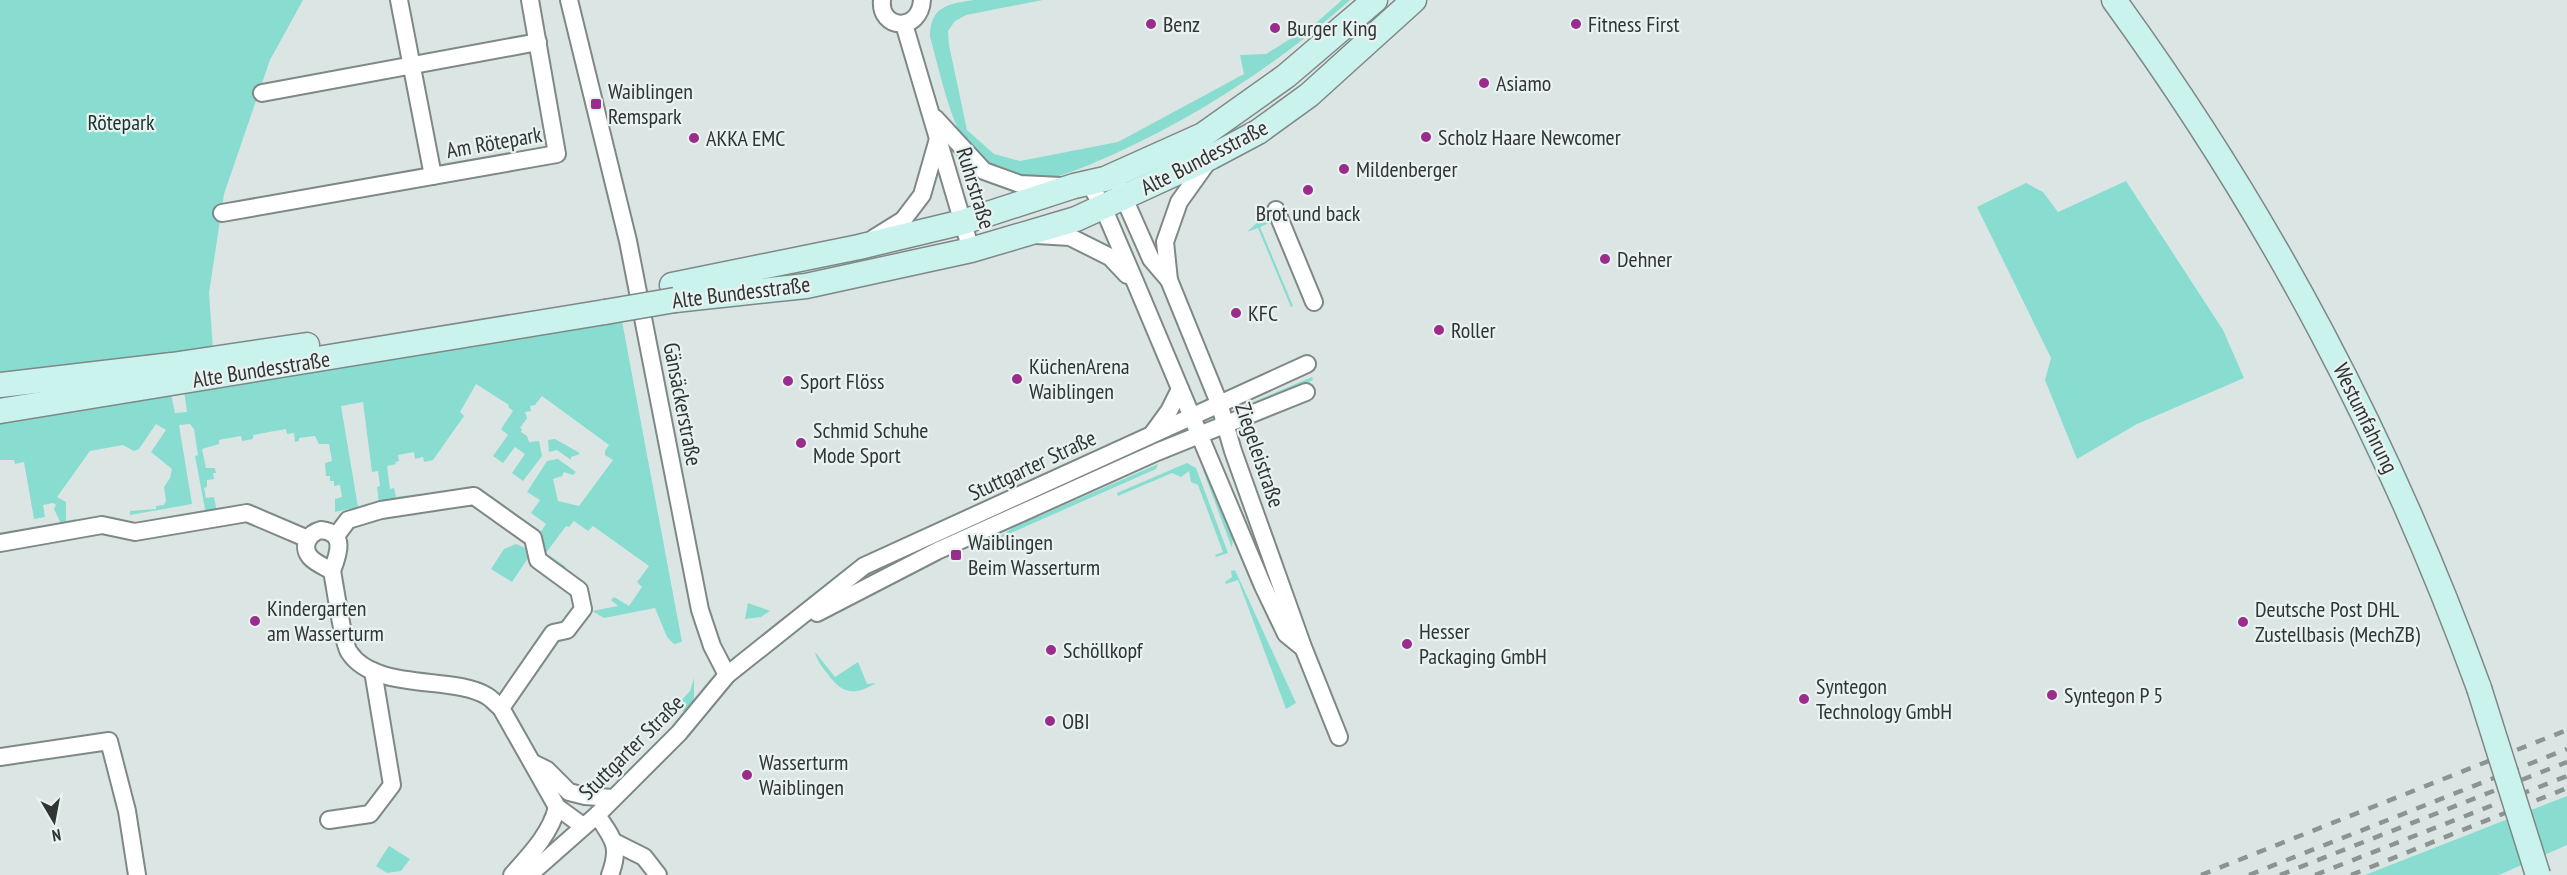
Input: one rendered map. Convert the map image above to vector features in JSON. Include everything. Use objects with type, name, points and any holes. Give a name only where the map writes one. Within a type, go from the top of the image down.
[{"type":"main road","name":"Alte Bundesstraße","points":[[673,292],[963,222],[1113,175],[1203,135],[1286,76],[1375,0]]},
{"type":"main road","name":"Alte Bundesstraße","points":[[673,292],[806,286],[971,250],[1073,220],[1211,157],[1258,132],[1309,95],[1414,0]]},
{"type":"main road","name":"Westumfahrung","points":[[2114,0],[2169,76],[2229,168],[2282,257],[2335,354],[2409,511],[2447,602],[2479,688],[2538,875]]},
{"type":"main road","points":[[604,305],[673,292]]},
{"type":"main road","name":"Alte Bundesstraße","points":[[0,385],[104,374],[604,305]]},
{"type":"main road","name":"Alte Bundesstraße","points":[[0,411],[604,305]]},
{"type":"street","name":"Am Rötepark","points":[[399,0],[433,176]]},
{"type":"street","name":"Am Rötepark","points":[[222,213],[557,154],[530,0]]},
{"type":"street","name":"Gänsäckerstraße","points":[[569,0],[628,241],[700,610],[712,646],[727,675]]},
{"type":"street","points":[[882,0],[886,16],[894,23],[904,24],[916,19],[921,10],[922,0]]},
{"type":"street","name":"Ruhrstraße","points":[[904,24],[971,250]]},
{"type":"street","points":[[262,93],[538,42]]},
{"type":"street","name":"Ruhrstraße","points":[[932,114],[984,171],[1020,184],[1082,185]]},
{"type":"street","name":"Ruhrstraße","points":[[859,248],[903,220],[922,195],[938,138]]},
{"type":"street","name":"Ziegeleistraße","points":[[1211,157],[1179,202],[1165,242],[1169,280],[1219,403],[1224,425],[1302,647],[1340,736]]},
{"type":"street","name":"Ziegeleistraße","points":[[1113,175],[1113,203],[1136,284],[1259,578],[1286,634],[1302,647]]},
{"type":"street","name":"Ziegeleistraße","points":[[1082,185],[1113,203],[1151,259],[1169,280]]},
{"type":"street","points":[[1276,210],[1314,302]]},
{"type":"street","name":"Ziegeleistraße","points":[[1026,235],[1070,237],[1110,257],[1136,284]]},
{"type":"street","name":"Stuttgarter Straße","points":[[530,875],[597,815],[679,733],[727,675],[864,566],[1307,364]]},
{"type":"street","points":[[1153,434],[1169,411],[1180,388]]},
{"type":"street","name":"Stuttgarter Straße","points":[[789,627],[937,551],[1157,452],[1306,392]]},
{"type":"street","name":"Stuttgarter Straße","points":[[1157,452],[1190,448],[1211,460]]},
{"type":"street","points":[[501,708],[553,633],[567,630],[583,609],[579,590],[538,560],[533,538],[474,496],[370,513],[348,520],[336,536],[339,551],[332,571],[349,652],[373,671],[393,678],[471,690],[486,696],[501,708],[558,807],[583,826]]},
{"type":"street","points":[[0,543],[102,525],[135,532],[246,513],[308,539]]},
{"type":"street","points":[[308,539],[321,530],[336,536]]},
{"type":"street","points":[[308,539],[309,555],[332,571]]},
{"type":"street","points":[[329,820],[370,814],[392,785],[373,671]]},
{"type":"street","points":[[0,757],[109,741],[127,811],[137,875]]},
{"type":"street","points":[[533,763],[547,770],[569,792],[578,804],[583,826]]},
{"type":"street","points":[[569,792],[585,796],[613,798]]},
{"type":"street","name":"Stuttgarter Straße","points":[[512,875],[532,853],[554,821],[558,807]]},
{"type":"street","points":[[597,815],[616,843],[644,857],[658,875]]},
{"type":"street","points":[[610,875],[616,860],[616,843]]},
{"type":"green space","name":"Rötepark","points":[[0,0],[303,0],[270,60],[224,194],[209,293],[213,349],[0,376]]},
{"type":"green space","points":[[974,0],[1043,0],[966,15],[955,21],[948,31],[967,130],[994,154],[1020,161],[1118,142],[1244,74],[1240,55],[1266,54],[1316,23],[1342,0],[1350,0],[1259,72],[1193,114],[1124,150],[1089,165],[1059,176],[1028,180],[977,159],[961,135],[948,102],[930,37],[933,19],[942,8]]},
{"type":"green space","points":[[2126,181],[2223,330],[2244,378],[2137,424],[2077,459],[2045,380],[2051,358],[1977,207],[2026,183],[2043,192],[2058,212]]},
{"type":"green space","points":[[1262,218],[1269,223],[1260,227],[1293,306],[1291,307],[1258,228],[1247,232]]},
{"type":"green space","points":[[622,321],[682,642],[674,644],[667,637],[655,608],[604,618],[592,611],[618,606],[611,600],[614,597],[629,606],[642,587],[637,582],[649,566],[593,526],[588,531],[574,521],[569,527],[566,526],[546,553],[566,567],[564,570],[544,556],[540,533],[546,524],[531,513],[540,500],[527,492],[547,461],[558,459],[576,472],[573,475],[564,472],[562,476],[553,479],[558,501],[579,506],[613,460],[605,455],[609,445],[542,396],[535,405],[530,406],[531,411],[525,412],[527,418],[520,428],[529,442],[539,441],[542,456],[523,481],[512,473],[525,454],[515,447],[503,463],[493,456],[508,435],[501,429],[513,411],[508,407],[509,405],[476,384],[460,412],[464,416],[433,460],[424,462],[423,457],[415,459],[414,452],[398,455],[399,461],[395,462],[396,464],[387,466],[390,489],[394,488],[396,497],[419,494],[420,497],[379,503],[378,471],[372,472],[363,402],[341,406],[358,507],[335,512],[335,499],[342,497],[340,485],[334,486],[334,481],[330,481],[330,476],[326,476],[325,463],[332,461],[329,444],[319,444],[315,436],[299,438],[299,441],[295,442],[294,433],[287,434],[286,429],[253,435],[253,439],[242,441],[241,436],[219,440],[219,444],[202,449],[206,468],[215,468],[216,473],[213,473],[214,479],[207,480],[207,487],[204,488],[206,498],[214,497],[217,512],[206,514],[195,456],[198,455],[194,429],[190,424],[179,425],[192,504],[130,515],[130,511],[156,509],[156,506],[164,505],[166,501],[164,487],[170,478],[172,469],[151,452],[166,430],[156,424],[139,449],[134,451],[123,445],[90,451],[57,497],[66,502],[66,521],[76,519],[77,524],[62,526],[54,509],[56,505],[53,503],[43,505],[45,517],[34,519],[24,462],[15,464],[14,460],[0,460],[0,423],[171,394],[175,413],[187,412],[184,391],[260,381]]},
{"type":"green space","points":[[1312,377],[1313,380],[1254,406],[1253,402]]},
{"type":"green space","points":[[555,439],[580,454],[571,457],[571,460],[557,450],[549,452],[548,440]]},
{"type":"green space","points":[[1187,463],[1196,468],[1228,553],[1216,557],[1215,555],[1223,552],[1198,485],[1191,482],[1189,471],[1181,477],[1172,473],[1118,496],[1117,493]]},
{"type":"green space","points":[[1158,464],[1156,469],[995,540],[1014,527]]},
{"type":"green space","points":[[1205,466],[1233,539],[1232,548],[1203,470]]},
{"type":"green space","points":[[516,544],[525,548],[528,558],[512,582],[491,569],[504,549]]},
{"type":"green space","points":[[1235,570],[1296,703],[1286,709],[1238,580],[1226,584],[1225,582],[1232,577],[1231,571]]},
{"type":"green space","points":[[748,603],[770,611],[761,617],[745,619]]},
{"type":"green space","points":[[815,652],[835,677],[858,662],[867,684],[876,683],[861,690],[843,689],[832,680]]},
{"type":"green space","points":[[694,678],[694,700],[687,715],[677,705],[690,691]]},
{"type":"green space","points":[[2567,796],[2567,845],[2499,875],[2365,875]]},
{"type":"green space","points":[[389,846],[410,859],[401,871],[387,873],[376,866]]},
{"type":"railway","points":[[2201,875],[2567,730]]},
{"type":"railway","points":[[2249,875],[2567,749]]},
{"type":"railway","points":[[2280,875],[2567,762]]},
{"type":"railway","points":[[2315,875],[2567,776]]},
{"type":"railway","points":[[2351,875],[2567,788]]},
{"type":"place","name":"Benz","points":[[1151,24]]},
{"type":"place","name":"Fitness First","points":[[1576,24]]},
{"type":"place","name":"Burger King","points":[[1275,28]]},
{"type":"place","name":"Asiamo","points":[[1484,83]]},
{"type":"place","name":"Waiblingen Remspark","points":[[596,104]]},
{"type":"place","name":"Scholz Haare Newcomer","points":[[1426,137]]},
{"type":"place","name":"AKKA EMC","points":[[694,138]]},
{"type":"place","name":"Mildenberger","points":[[1344,169]]},
{"type":"place","name":"Brot und back","points":[[1308,190]]},
{"type":"place","name":"Dehner","points":[[1605,259]]},
{"type":"place","name":"KFC","points":[[1236,313]]},
{"type":"place","name":"Roller","points":[[1439,330]]},
{"type":"place","name":"KüchenArena Waiblingen","points":[[1017,379]]},
{"type":"place","name":"Sport Flöss","points":[[788,381]]},
{"type":"place","name":"Schmid Schuhe Mode Sport","points":[[801,443]]},
{"type":"place","name":"Waiblingen Beim Wasserturm","points":[[956,555]]},
{"type":"place","name":"Kindergarten am Wasserturm","points":[[255,621]]},
{"type":"place","name":"Deutsche Post DHL Zustellbasis (MechZB)","points":[[2243,622]]},
{"type":"place","name":"Hesser Packaging GmbH","points":[[1407,644]]},
{"type":"place","name":"Schöllkopf","points":[[1051,650]]},
{"type":"place","name":"Syntegon P 5","points":[[2052,695]]},
{"type":"place","name":"Syntegon Technology GmbH","points":[[1804,699]]},
{"type":"place","name":"OBI","points":[[1050,721]]},
{"type":"place","name":"Wasserturm Waiblingen","points":[[747,775]]}]
